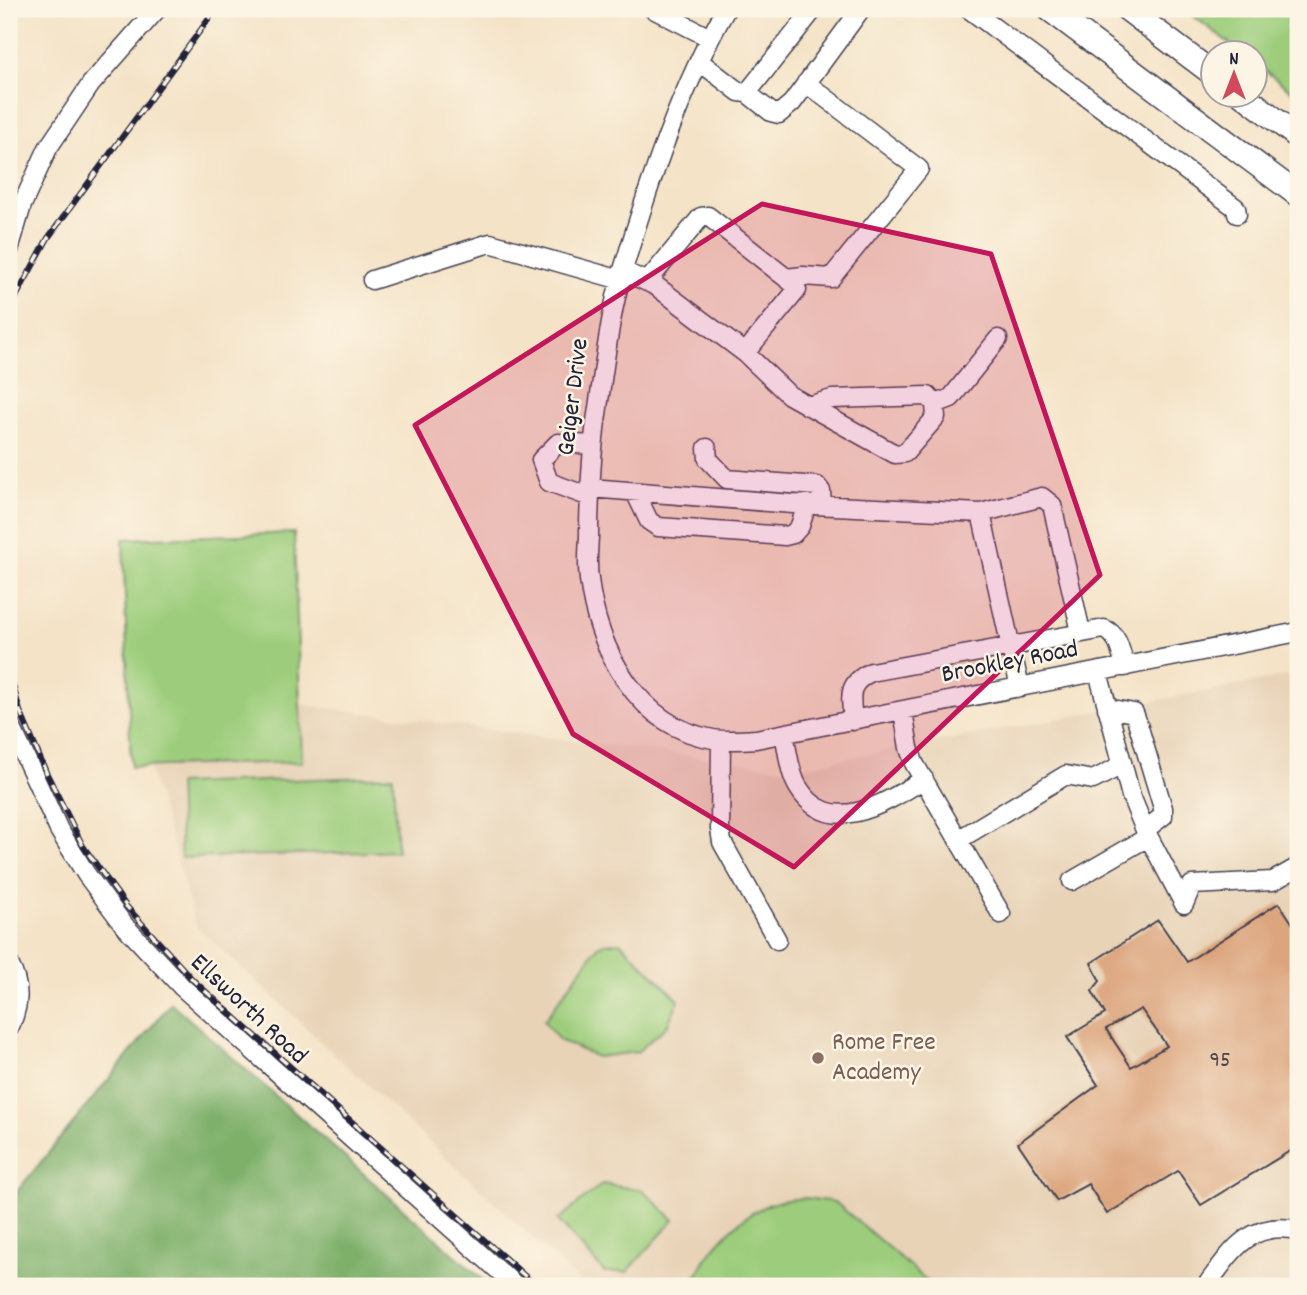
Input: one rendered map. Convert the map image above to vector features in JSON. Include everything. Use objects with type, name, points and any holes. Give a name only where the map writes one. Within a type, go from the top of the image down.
[{"type":"main road","points":[[1049,9],[1298,195]]},
{"type":"main road","points":[[1127,9],[1198,62]]},
{"type":"main road","points":[[1260,108],[1298,137]]},
{"type":"street","points":[[9,250],[22,205],[48,148],[91,85],[157,9]]},
{"type":"street","points":[[653,9],[710,38]]},
{"type":"street","name":"Geiger Drive","points":[[726,9],[699,61],[666,142],[622,276],[608,337],[593,445],[588,576],[600,631],[621,675],[642,702],[661,718],[691,733],[726,740]]},
{"type":"street","points":[[747,93],[814,9]]},
{"type":"street","points":[[699,61],[739,92],[747,93],[771,112],[779,114],[792,103],[861,9]]},
{"type":"street","points":[[969,9],[1236,208],[1237,214]]},
{"type":"street","points":[[786,278],[831,278],[919,169],[806,83]]},
{"type":"street","points":[[648,282],[701,217],[708,216],[795,285],[797,290],[745,353]]},
{"type":"street","points":[[372,279],[490,243],[656,286],[745,353],[789,395],[808,406],[895,454],[905,453],[936,417],[934,404],[928,396],[832,399],[808,406]]},
{"type":"street","points":[[934,404],[951,398],[998,339]]},
{"type":"street","points":[[593,445],[558,443],[541,460],[549,482],[590,493],[635,492],[981,513],[1042,497],[1052,505],[1081,632]]},
{"type":"street","points":[[635,492],[649,521],[658,527],[785,536],[793,534],[815,505],[821,491],[817,486],[727,479],[708,459],[707,448]]},
{"type":"street","points":[[981,513],[1020,688]]},
{"type":"street","points":[[853,721],[851,691],[859,678],[871,672],[1104,629],[1110,631],[1116,639],[1125,667]]},
{"type":"street","name":"Brookley Road","points":[[726,740],[784,734],[853,721],[1298,632]]},
{"type":"street","points":[[1098,672],[1131,796],[1147,834],[1184,904],[1192,885],[1273,881],[1298,867]]},
{"type":"street","points":[[1072,881],[1147,834],[1163,816],[1163,808],[1134,713],[1107,708]]},
{"type":"street","points":[[903,711],[914,764],[1001,914]]},
{"type":"street","name":"Ellsworth Road","points":[[9,722],[60,830],[86,874],[124,925],[182,988],[516,1286]]},
{"type":"street","points":[[784,734],[798,787],[814,804],[836,813],[855,814],[870,810],[924,779]]},
{"type":"street","points":[[726,740],[720,829],[722,842],[777,940]]},
{"type":"street","points":[[958,840],[1066,775],[1093,780],[1122,765]]},
{"type":"street","points":[[9,964],[16,977],[19,998],[16,1014],[9,1028]]},
{"type":"street","points":[[1206,1286],[1233,1249],[1245,1238],[1274,1229],[1298,1230]]},
{"type":"highlighted area","points":[[762,204],[991,254],[1100,575],[794,867],[573,734],[415,425]]},
{"type":"shaded area","name":"Rome Free Academy","points":[[1298,674],[1298,1286],[585,1286],[196,926],[124,681],[789,769]]},
{"type":"green space","points":[[1184,9],[1298,9],[1298,96],[1268,73],[1268,38],[1222,38]]},
{"type":"green space","points":[[294,533],[302,762],[131,767],[123,539]]},
{"type":"green space","points":[[393,776],[397,851],[181,858],[178,784]]},
{"type":"green space","points":[[620,942],[679,1000],[667,1026],[637,1052],[597,1057],[559,1040],[544,1021],[599,945]]},
{"type":"green space","points":[[171,1003],[490,1286],[9,1286],[9,1201]]},
{"type":"green space","points":[[602,1184],[643,1190],[674,1220],[627,1272],[604,1272],[558,1220]]},
{"type":"green space","points":[[805,1198],[835,1202],[933,1286],[692,1286],[715,1247],[737,1224],[763,1207],[780,1201]]},
{"type":"building","points":[[1279,903],[1298,932],[1298,1164],[1290,1151],[1201,1205],[1178,1171],[1107,1214],[1088,1184],[1057,1201],[1018,1143],[1098,1085],[1067,1037],[1105,1014],[1092,991],[1100,981],[1091,963],[1158,920],[1187,962]],"holes":[[[1141,1009],[1167,1046],[1131,1067],[1106,1029]]]},
{"type":"railway","points":[[9,317],[17,295],[48,238],[216,9]]},
{"type":"railway","points":[[9,671],[20,711],[46,772],[83,846],[126,906],[194,981],[536,1286]]},
{"type":"place","name":"Rome Free Academy","points":[[818,1058]]}]
